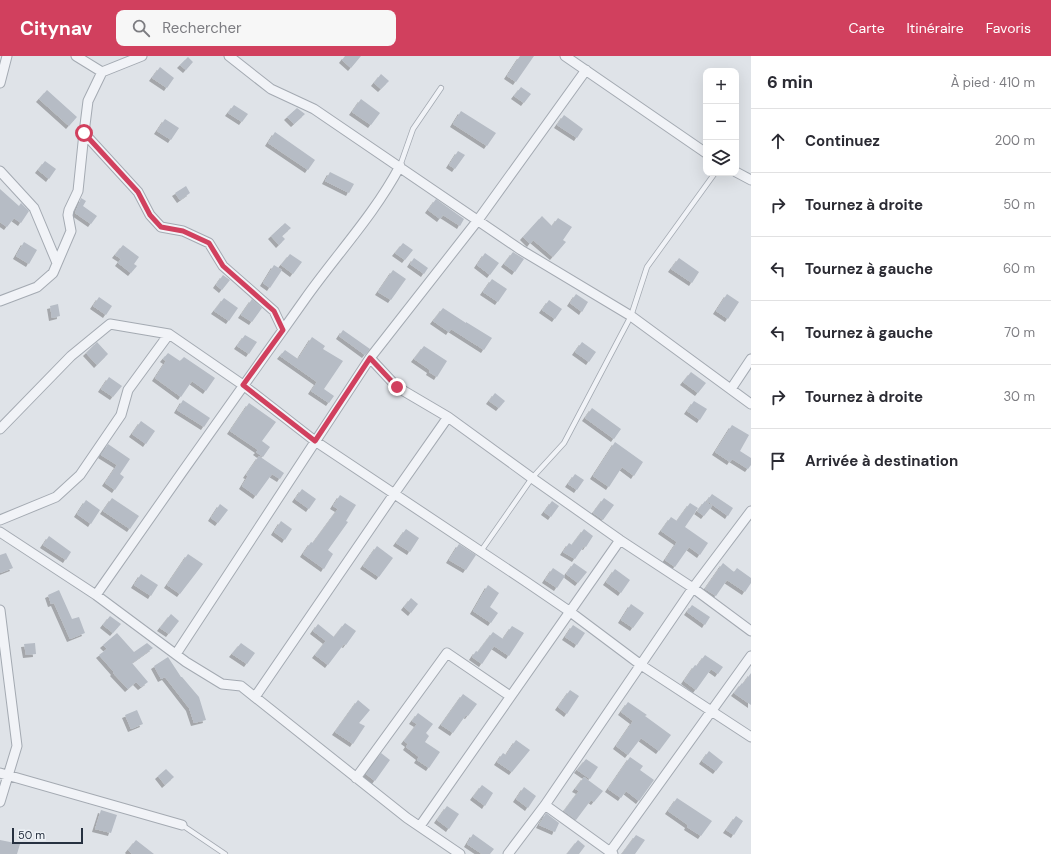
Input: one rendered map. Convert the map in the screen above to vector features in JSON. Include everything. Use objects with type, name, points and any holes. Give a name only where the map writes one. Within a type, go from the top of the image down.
[{"type":"street","points":[[0,82],[6,56]]},
{"type":"street","points":[[76,56],[102,72]]},
{"type":"street","points":[[0,302],[37,287],[53,273],[71,231],[68,215],[78,191],[88,101],[102,72],[142,56]]},
{"type":"street","points":[[229,56],[271,88],[314,109],[400,166],[521,250],[631,316],[751,404]]},
{"type":"street","points":[[565,56],[703,151]]},
{"type":"street","points":[[176,654],[370,358],[478,220],[586,70]]},
{"type":"street","points":[[84,133],[138,192],[150,215],[161,227],[183,231],[209,243],[223,266],[274,311],[283,330]]},
{"type":"street","points":[[96,595],[319,278],[356,232],[400,166]]},
{"type":"street","points":[[0,171],[34,208],[57,263]]},
{"type":"street","points":[[739,174],[751,180]]},
{"type":"street","points":[[0,429],[71,356],[110,324],[169,334],[243,385],[315,441],[481,551],[569,611],[641,664],[751,737]]},
{"type":"street","points":[[0,520],[56,497],[80,475],[121,415],[128,390],[169,334]]},
{"type":"street","points":[[370,358],[397,387],[448,417],[620,540],[693,588],[751,631]]},
{"type":"street","points":[[731,389],[751,359]]},
{"type":"street","points":[[255,697],[448,417]]},
{"type":"street","points":[[508,854],[545,805],[693,588],[751,511]]},
{"type":"street","points":[[0,532],[96,595],[186,662],[222,684],[242,686],[356,778],[460,854]]},
{"type":"street","points":[[420,826],[620,540]]},
{"type":"street","points":[[0,610],[17,746],[4,775],[0,802]]},
{"type":"street","points":[[356,778],[447,653],[510,696]]},
{"type":"street","points":[[545,805],[612,853],[751,656]]},
{"type":"street","points":[[4,775],[182,825]]},
{"type":"lane","points":[[400,166],[413,129],[441,88]]},
{"type":"lane","points":[[481,551],[532,478],[564,443],[631,316],[647,267],[713,176]]},
{"type":"lane","points":[[182,825],[225,854]]},
{"type":"building","points":[[345,56],[361,56],[351,68],[342,60]]},
{"type":"building","points":[[520,56],[534,56],[516,82],[507,76]]},
{"type":"building","points":[[188,57],[193,62],[186,70],[180,65]]},
{"type":"building","points":[[160,67],[174,78],[167,88],[152,78]]},
{"type":"building","points":[[381,74],[389,81],[381,89],[374,83]]},
{"type":"building","points":[[521,87],[531,94],[524,103],[514,96]]},
{"type":"building","points":[[47,90],[77,117],[69,126],[39,99]]},
{"type":"building","points":[[361,99],[380,113],[371,125],[352,112]]},
{"type":"building","points":[[234,105],[248,114],[242,122],[228,113]]},
{"type":"building","points":[[297,108],[305,114],[294,124],[287,117]]},
{"type":"building","points":[[461,111],[496,133],[487,146],[453,124]]},
{"type":"building","points":[[564,115],[583,129],[577,138],[557,125]]},
{"type":"building","points":[[165,119],[179,128],[171,140],[157,131]]},
{"type":"building","points":[[275,132],[315,160],[308,170],[268,143]]},
{"type":"building","points":[[458,151],[465,155],[455,169],[449,165]]},
{"type":"building","points":[[45,161],[56,169],[49,179],[38,170]]},
{"type":"building","points":[[330,172],[354,184],[349,193],[325,181]]},
{"type":"building","points":[[186,186],[190,193],[180,200],[175,193]]},
{"type":"building","points":[[0,189],[19,206],[21,203],[29,211],[21,223],[14,218],[7,227],[0,222]]},
{"type":"building","points":[[81,198],[86,201],[83,206],[97,216],[91,224],[75,213]]},
{"type":"building","points":[[436,199],[464,219],[460,226],[443,215],[440,219],[428,210]]},
{"type":"building","points":[[542,216],[552,226],[558,218],[572,227],[563,240],[566,242],[553,257],[533,240],[530,244],[523,237]]},
{"type":"building","points":[[285,223],[291,228],[282,236],[285,239],[279,245],[271,236]]},
{"type":"building","points":[[24,242],[37,250],[29,264],[16,256]]},
{"type":"building","points":[[403,243],[413,250],[405,260],[395,253]]},
{"type":"building","points":[[123,245],[139,257],[134,264],[137,266],[131,273],[118,263],[121,259],[115,255]]},
{"type":"building","points":[[513,252],[524,259],[515,272],[504,264]]},
{"type":"building","points":[[485,253],[499,263],[490,275],[477,265]]},
{"type":"building","points":[[290,254],[302,262],[293,274],[281,265]]},
{"type":"building","points":[[414,258],[428,268],[424,274],[410,264]]},
{"type":"building","points":[[679,258],[699,272],[692,283],[671,269]]},
{"type":"building","points":[[274,265],[282,270],[270,288],[263,283]]},
{"type":"building","points":[[393,270],[406,279],[391,300],[378,292]]},
{"type":"building","points":[[223,275],[230,280],[222,290],[216,285]]},
{"type":"building","points":[[492,279],[507,289],[498,302],[483,292]]},
{"type":"building","points":[[576,294],[588,302],[582,312],[570,303]]},
{"type":"building","points":[[727,294],[739,302],[728,319],[716,311]]},
{"type":"building","points":[[99,297],[112,306],[106,315],[93,306]]},
{"type":"building","points":[[224,298],[238,308],[229,321],[214,311]]},
{"type":"building","points":[[252,299],[262,308],[252,322],[241,315]]},
{"type":"building","points":[[549,300],[562,309],[555,319],[542,310]]},
{"type":"building","points":[[58,304],[60,316],[52,318],[50,306]]},
{"type":"building","points":[[443,308],[492,338],[484,350],[451,329],[449,332],[433,321]]},
{"type":"building","points":[[343,330],[370,349],[365,355],[339,336]]},
{"type":"building","points":[[245,335],[257,342],[249,354],[237,346]]},
{"type":"building","points":[[312,337],[325,346],[323,349],[343,361],[324,389],[334,396],[329,403],[311,391],[317,382],[280,356],[285,350],[298,359]]},
{"type":"building","points":[[97,342],[108,354],[97,365],[86,353]]},
{"type":"building","points":[[582,342],[596,352],[589,362],[575,352]]},
{"type":"building","points":[[424,346],[447,361],[437,377],[414,359]]},
{"type":"building","points":[[168,353],[180,361],[184,357],[215,378],[206,391],[192,381],[181,397],[155,378],[166,361],[163,359]]},
{"type":"building","points":[[691,372],[706,383],[698,393],[683,382]]},
{"type":"building","points":[[109,377],[122,386],[113,397],[101,389]]},
{"type":"building","points":[[495,393],[505,401],[499,408],[489,401]]},
{"type":"building","points":[[183,400],[210,418],[204,427],[177,410]]},
{"type":"building","points":[[694,401],[707,409],[700,420],[687,411]]},
{"type":"building","points":[[249,403],[276,422],[262,441],[270,447],[263,457],[256,452],[258,450],[230,431]]},
{"type":"building","points":[[592,408],[621,429],[614,439],[585,418]]},
{"type":"building","points":[[141,421],[155,431],[146,444],[132,434]]},
{"type":"building","points":[[732,425],[749,435],[740,451],[751,458],[751,465],[748,469],[732,459],[730,462],[715,452]]},
{"type":"building","points":[[615,442],[643,462],[634,476],[622,467],[609,487],[593,476]]},
{"type":"building","points":[[108,444],[130,459],[120,474],[124,477],[115,490],[105,483],[117,465],[101,455]]},
{"type":"building","points":[[259,456],[284,473],[280,479],[272,474],[256,496],[242,486],[248,476],[246,475]]},
{"type":"building","points":[[575,474],[584,480],[577,490],[568,484]]},
{"type":"building","points":[[302,489],[316,499],[309,509],[295,499]]},
{"type":"building","points":[[712,494],[733,508],[728,516],[707,501]]},
{"type":"building","points":[[340,495],[356,505],[346,521],[348,522],[328,550],[333,554],[324,569],[303,554],[338,509],[333,506]]},
{"type":"building","points":[[112,498],[139,516],[130,529],[103,511]]},
{"type":"building","points":[[604,498],[614,505],[603,520],[593,513]]},
{"type":"building","points":[[86,500],[100,510],[91,524],[77,514]]},
{"type":"building","points":[[552,501],[559,506],[551,517],[544,512]]},
{"type":"building","points":[[705,501],[712,506],[704,516],[697,511]]},
{"type":"building","points":[[690,503],[698,508],[685,527],[708,543],[700,555],[689,547],[675,567],[665,560],[677,542],[661,531],[671,517],[677,521]]},
{"type":"building","points":[[220,504],[228,510],[218,523],[211,518]]},
{"type":"building","points":[[281,521],[292,529],[285,540],[274,532]]},
{"type":"building","points":[[406,529],[419,538],[410,552],[396,543]]},
{"type":"building","points":[[584,529],[593,536],[586,547],[584,546],[575,559],[563,552],[569,543],[572,545]]},
{"type":"building","points":[[49,536],[71,552],[66,560],[43,545]]},
{"type":"building","points":[[459,544],[476,555],[466,570],[449,560]]},
{"type":"building","points":[[377,546],[393,558],[379,577],[363,566]]},
{"type":"building","points":[[6,553],[13,568],[0,573],[0,555]]},
{"type":"building","points":[[188,554],[203,564],[180,594],[167,585]]},
{"type":"building","points":[[574,563],[587,572],[578,583],[566,574]]},
{"type":"building","points":[[723,563],[734,572],[737,568],[751,578],[751,583],[745,592],[727,580],[716,596],[705,589]]},
{"type":"building","points":[[553,568],[565,576],[557,588],[545,580]]},
{"type":"building","points":[[615,569],[630,580],[621,593],[606,582]]},
{"type":"building","points":[[141,574],[158,585],[151,596],[134,585]]},
{"type":"building","points":[[488,585],[499,593],[490,607],[498,613],[491,623],[473,611]]},
{"type":"building","points":[[59,590],[72,619],[79,617],[85,633],[70,639],[54,603],[51,604],[48,595]]},
{"type":"building","points":[[411,598],[418,604],[411,613],[404,607]]},
{"type":"building","points":[[631,604],[644,613],[633,628],[621,620]]},
{"type":"building","points":[[692,605],[710,617],[705,625],[687,612]]},
{"type":"building","points":[[171,614],[179,621],[169,634],[160,628]]},
{"type":"building","points":[[110,616],[121,624],[113,633],[103,625]]},
{"type":"building","points":[[345,623],[356,631],[328,665],[315,655],[326,641],[313,631],[318,624],[334,637]]},
{"type":"building","points":[[573,625],[585,633],[577,645],[565,637]]},
{"type":"building","points":[[512,626],[524,633],[509,656],[494,646],[482,664],[472,657],[476,651],[478,652],[493,632],[503,639]]},
{"type":"building","points":[[117,633],[134,652],[147,643],[153,648],[132,663],[148,682],[141,687],[136,682],[128,689],[99,655],[107,649],[103,645]]},
{"type":"building","points":[[35,643],[36,654],[26,655],[24,644]]},
{"type":"building","points":[[241,643],[255,653],[247,664],[232,654]]},
{"type":"building","points":[[705,655],[723,667],[718,674],[711,669],[696,690],[684,681],[695,665],[697,666]]},
{"type":"building","points":[[168,657],[181,677],[199,697],[206,720],[194,723],[189,708],[165,677],[161,679],[154,666]]},
{"type":"building","points":[[751,673],[751,705],[734,693]]},
{"type":"building","points":[[570,690],[579,696],[567,714],[558,707]]},
{"type":"building","points":[[463,694],[477,704],[468,716],[466,715],[453,733],[441,725]]},
{"type":"building","points":[[358,700],[370,710],[359,723],[365,726],[353,744],[335,732]]},
{"type":"building","points":[[628,702],[647,715],[645,716],[671,735],[659,751],[641,738],[628,755],[616,746],[633,721],[621,712]]},
{"type":"building","points":[[137,710],[143,724],[131,729],[125,715]]},
{"type":"building","points":[[418,713],[433,724],[426,733],[429,736],[425,742],[440,752],[429,768],[417,760],[419,757],[406,747],[408,744],[404,741],[417,724],[412,721]]},
{"type":"building","points":[[516,740],[530,750],[512,772],[497,762],[503,753],[506,755]]},
{"type":"building","points":[[709,751],[723,762],[716,771],[702,761]]},
{"type":"building","points":[[381,753],[390,760],[375,781],[366,774]]},
{"type":"building","points":[[630,757],[643,766],[640,770],[654,780],[639,801],[626,791],[621,798],[608,789]]},
{"type":"building","points":[[586,759],[598,767],[590,779],[577,770]]},
{"type":"building","points":[[166,769],[174,777],[165,785],[158,776]]},
{"type":"building","points":[[584,777],[603,791],[594,802],[591,800],[576,820],[564,811],[579,791],[575,789]]},
{"type":"building","points":[[482,785],[493,793],[485,806],[473,797]]},
{"type":"building","points":[[524,787],[536,796],[528,808],[516,799]]},
{"type":"building","points":[[677,798],[712,821],[701,836],[687,827],[688,825],[668,811]]},
{"type":"building","points":[[447,806],[459,814],[449,829],[437,820]]},
{"type":"building","points":[[101,810],[117,815],[111,833],[95,829]]},
{"type":"building","points":[[546,813],[559,823],[555,832],[539,825]]},
{"type":"building","points":[[736,816],[743,821],[734,835],[726,830]]},
{"type":"building","points":[[473,834],[494,849],[490,854],[482,854],[467,844]]},
{"type":"building","points":[[636,835],[645,840],[635,854],[622,854]]},
{"type":"building","points":[[0,840],[20,844],[17,854],[0,854]]},
{"type":"building","points":[[136,840],[154,854],[132,854],[128,850]]},
{"type":"building","points":[[578,840],[585,846],[579,854],[567,854]]},
{"type":"route","points":[[84,133],[138,192],[150,215],[161,227],[183,231],[209,243],[223,266],[274,311],[283,330],[243,385],[315,441],[370,358],[397,387]]}]
